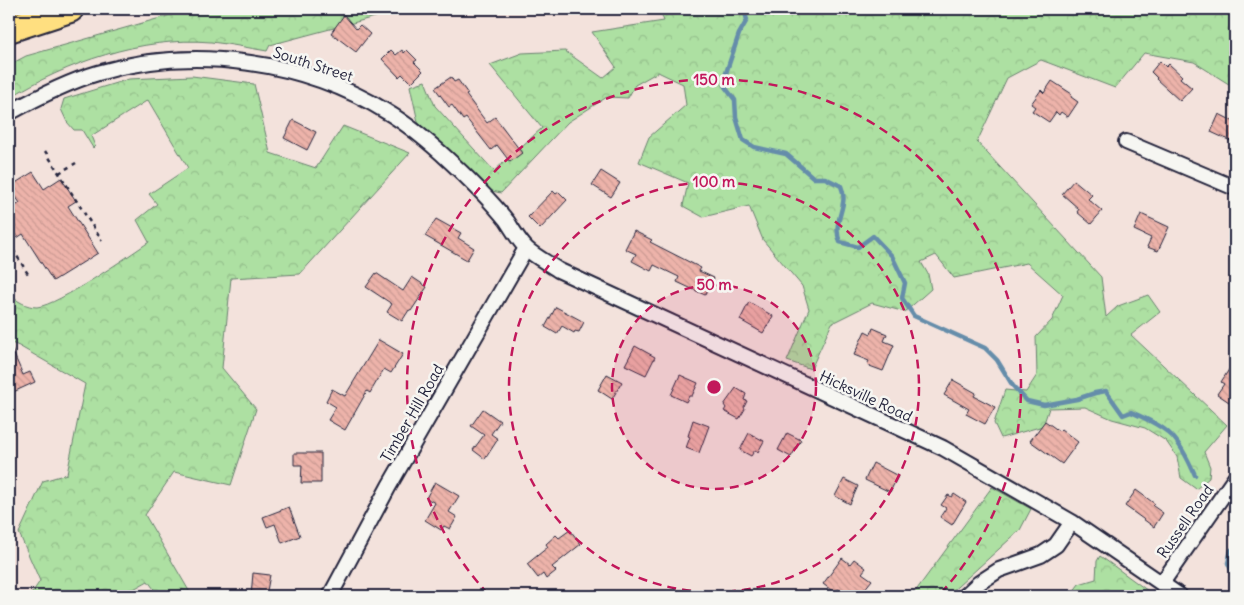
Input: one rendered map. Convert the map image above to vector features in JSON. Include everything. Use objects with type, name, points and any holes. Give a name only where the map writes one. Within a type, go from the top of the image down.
[{"type":"highway","points":[[9,29],[70,9]]},
{"type":"street","name":"South Street","points":[[9,113],[35,98],[66,84],[98,73],[128,66],[178,60],[219,60],[258,64],[292,72],[358,96],[387,112],[413,130],[441,154],[487,199],[506,220],[526,248]]},
{"type":"street","points":[[1126,142],[1235,188]]},
{"type":"street","name":"Hicksville Road","points":[[526,248],[558,270],[943,448],[1072,522],[1180,596]]},
{"type":"street","name":"Timber Hill Road","points":[[330,596],[389,486],[526,248]]},
{"type":"street","name":"Russell Road","points":[[1162,583],[1235,478]]},
{"type":"street","points":[[966,596],[979,583],[999,570],[1041,555],[1056,545],[1072,522]]},
{"type":"path","points":[[45,151],[102,241]]},
{"type":"path","points":[[59,173],[76,163]]},
{"type":"path","points":[[9,243],[28,274]]},
{"type":"green space","points":[[192,9],[405,9],[270,45],[267,51],[211,42],[185,41],[158,43],[132,48],[80,63],[31,85],[9,98],[9,65],[26,56]]},
{"type":"green space","points":[[659,9],[1220,9],[1235,13],[1235,88],[1194,62],[1144,53],[1115,88],[1041,60],[1007,78],[977,142],[1101,277],[1106,317],[1118,306],[1148,295],[1160,312],[1131,335],[1227,425],[1204,452],[1210,467],[1209,478],[1196,489],[1181,478],[1177,457],[1166,441],[1145,428],[1112,419],[1085,407],[1049,408],[1043,426],[1001,438],[994,423],[1005,390],[1026,392],[1037,375],[1036,337],[1052,320],[1063,295],[1027,263],[954,278],[936,255],[921,262],[928,274],[931,289],[905,312],[872,303],[832,323],[811,369],[787,361],[809,309],[802,286],[763,240],[749,206],[703,217],[683,206],[688,183],[639,162],[649,137],[686,105],[683,84],[658,72],[635,85],[628,98],[607,97],[568,122],[501,193],[483,189],[418,122],[410,86],[425,81],[435,106],[494,171],[542,128],[490,65],[522,53],[565,51],[603,78],[616,67],[592,32],[664,21]]},
{"type":"green space","points":[[192,76],[254,84],[270,153],[316,168],[343,126],[410,153],[300,274],[231,278],[222,368],[256,409],[231,485],[174,472],[145,515],[192,596],[159,596],[148,581],[121,596],[30,596],[40,581],[19,533],[43,481],[67,474],[85,384],[9,342],[9,295],[29,306],[37,307],[47,304],[77,289],[149,242],[137,220],[157,204],[149,194],[188,168],[148,100],[91,136],[95,146],[93,148],[82,130],[74,130],[67,122],[61,109],[64,99],[129,79]]},
{"type":"green space","points":[[992,487],[1031,509],[1020,530],[947,596],[912,596]]},
{"type":"green space","points":[[1100,556],[1155,596],[1070,596],[1079,584],[1096,579],[1097,561]]},
{"type":"building","points":[[344,15],[356,29],[360,25],[370,34],[356,52],[331,33]]},
{"type":"building","points":[[391,50],[396,55],[402,50],[404,53],[407,50],[417,60],[414,62],[423,71],[411,83],[402,74],[399,77],[382,59]]},
{"type":"building","points":[[1160,61],[1166,67],[1169,64],[1182,76],[1180,78],[1192,88],[1180,101],[1151,72]]},
{"type":"building","points":[[451,77],[454,82],[458,80],[468,94],[466,95],[487,123],[495,117],[522,153],[510,162],[497,145],[491,150],[466,118],[463,120],[452,105],[449,107],[435,88]]},
{"type":"building","points":[[1052,81],[1072,94],[1071,97],[1078,102],[1068,117],[1061,112],[1059,115],[1056,112],[1049,122],[1032,111],[1035,107],[1031,104],[1041,90],[1044,93]]},
{"type":"building","points":[[1219,114],[1235,122],[1235,143],[1211,132]]},
{"type":"building","points":[[293,120],[316,132],[307,150],[284,138]]},
{"type":"building","points":[[601,171],[620,183],[611,197],[592,185]]},
{"type":"building","points":[[33,172],[44,189],[61,178],[76,201],[68,206],[98,253],[53,281],[23,234],[17,238],[9,225],[9,210],[20,203],[9,187]]},
{"type":"building","points":[[1074,180],[1092,195],[1088,199],[1102,211],[1091,224],[1077,212],[1079,209],[1062,194]]},
{"type":"building","points":[[553,191],[556,194],[559,192],[567,200],[540,229],[528,217]]},
{"type":"building","points":[[1141,214],[1169,227],[1158,251],[1147,247],[1151,238],[1134,230]]},
{"type":"building","points":[[436,219],[461,233],[458,238],[474,248],[467,260],[425,236]]},
{"type":"building","points":[[634,231],[652,240],[650,242],[701,268],[699,271],[714,278],[705,295],[677,282],[679,277],[654,265],[651,271],[632,261],[636,254],[625,249]]},
{"type":"building","points":[[376,273],[403,291],[412,277],[427,287],[402,321],[387,312],[392,304],[366,287]]},
{"type":"building","points":[[749,302],[773,316],[763,333],[740,320]]},
{"type":"building","points":[[556,307],[584,322],[579,332],[575,331],[574,333],[562,326],[557,334],[545,327]]},
{"type":"building","points":[[873,328],[887,334],[884,341],[894,345],[883,371],[867,365],[869,361],[854,355],[865,331],[871,334]]},
{"type":"building","points":[[379,340],[403,354],[391,373],[384,369],[370,393],[367,391],[345,430],[328,420],[336,407],[326,401],[332,389],[345,396]]},
{"type":"building","points":[[9,343],[23,375],[30,372],[35,382],[9,394]]},
{"type":"building","points":[[635,346],[655,357],[646,375],[625,365]]},
{"type":"building","points":[[1235,360],[1235,406],[1217,394],[1224,384],[1221,382]]},
{"type":"building","points":[[607,374],[622,382],[612,399],[598,390]]},
{"type":"building","points":[[680,375],[698,383],[692,396],[689,396],[686,402],[671,395]]},
{"type":"building","points":[[953,380],[976,393],[974,396],[995,407],[985,424],[966,414],[969,409],[944,395]]},
{"type":"building","points":[[736,388],[746,394],[744,400],[747,401],[739,419],[724,411],[726,408],[724,405]]},
{"type":"building","points":[[483,409],[500,421],[491,434],[498,439],[485,459],[473,450],[484,435],[471,426]]},
{"type":"building","points":[[693,420],[709,426],[699,453],[686,448]]},
{"type":"building","points":[[1045,421],[1059,431],[1061,429],[1078,442],[1062,464],[1030,441]]},
{"type":"building","points":[[749,433],[764,441],[758,452],[755,450],[751,456],[740,450]]},
{"type":"building","points":[[787,433],[801,440],[791,457],[778,450]]},
{"type":"building","points":[[294,453],[321,453],[321,483],[301,483],[302,465],[294,465]]},
{"type":"building","points":[[873,463],[898,476],[890,492],[865,480]]},
{"type":"building","points":[[844,479],[858,486],[850,504],[835,496]]},
{"type":"building","points":[[435,482],[459,496],[449,512],[457,517],[450,529],[444,526],[441,530],[425,520],[435,503],[426,498]]},
{"type":"building","points":[[1136,490],[1155,504],[1153,506],[1163,513],[1154,527],[1125,506]]},
{"type":"building","points":[[954,494],[966,502],[952,525],[940,517],[946,508],[941,505],[948,495],[952,497]]},
{"type":"building","points":[[289,507],[300,536],[282,543],[275,524],[267,527],[263,517]]},
{"type":"building","points":[[570,530],[581,544],[552,567],[556,571],[546,579],[543,574],[538,578],[527,564],[548,547],[546,544],[556,535],[559,538]]},
{"type":"building","points":[[842,558],[850,564],[854,559],[866,568],[862,573],[872,580],[859,596],[848,596],[838,589],[835,593],[823,584]]},
{"type":"building","points":[[253,573],[270,575],[266,596],[251,596]]},
{"type":"waterway","points":[[744,9],[747,20],[739,34],[726,73],[725,87],[735,100],[736,117],[743,140],[754,147],[786,154],[814,178],[825,178],[841,186],[843,200],[838,227],[840,242],[858,247],[873,236],[892,256],[905,283],[902,298],[914,316],[985,348],[997,360],[1013,386],[1027,401],[1044,405],[1106,391],[1123,415],[1131,412],[1164,429],[1171,435],[1178,442],[1195,475]]},
{"type":"waterway","points":[[1235,549],[1231,550],[1228,563],[1235,578]]}]
